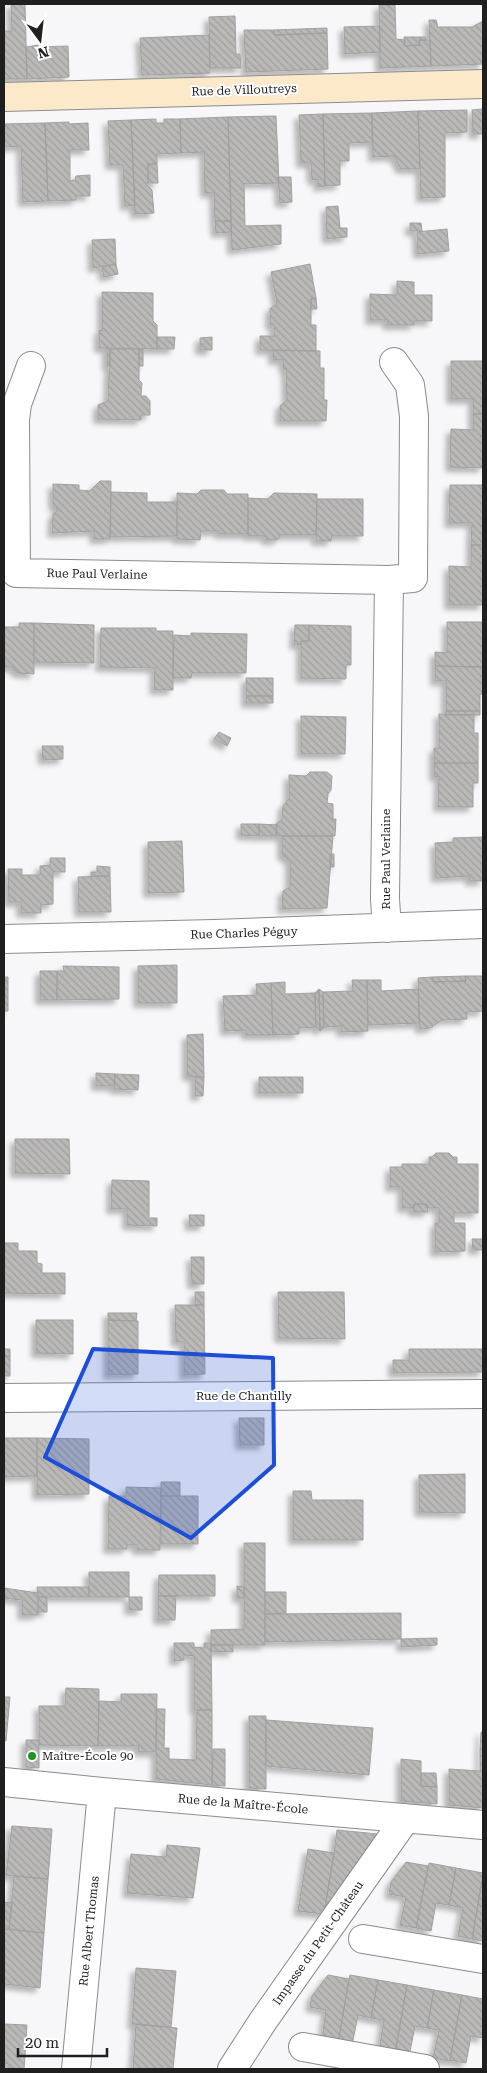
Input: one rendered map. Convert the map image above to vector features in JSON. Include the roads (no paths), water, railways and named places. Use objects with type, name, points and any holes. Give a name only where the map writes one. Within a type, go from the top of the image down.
[{"type":"street","name":"Rue de Villoutreys","points":[[4,97],[483,84]]},
{"type":"street","name":"Rue Paul Verlaine","points":[[30,366],[17,404],[15,420],[16,573],[389,580],[413,578],[414,416],[410,385],[394,362]]},
{"type":"street","name":"Rue Paul Verlaine","points":[[387,928],[389,580]]},
{"type":"street","name":"Rue Charles Péguy","points":[[4,939],[214,934],[483,924]]},
{"type":"street","name":"Rue de Chantilly","points":[[4,1398],[483,1394]]},
{"type":"street","name":"Rue de la Maître-École","points":[[4,1782],[483,1824]]},
{"type":"street","name":"Rue Albert Thomas","points":[[76,2069],[102,1792]]},
{"type":"street","name":"Impasse du Petit-Château","points":[[232,2069],[263,2021],[406,1818]]},
{"type":"street","points":[[363,1939],[483,1959]]},
{"type":"street","points":[[304,2047],[425,2069]]},
{"type":"place","name":"Maître-École 90","points":[[32,1756]]}]
